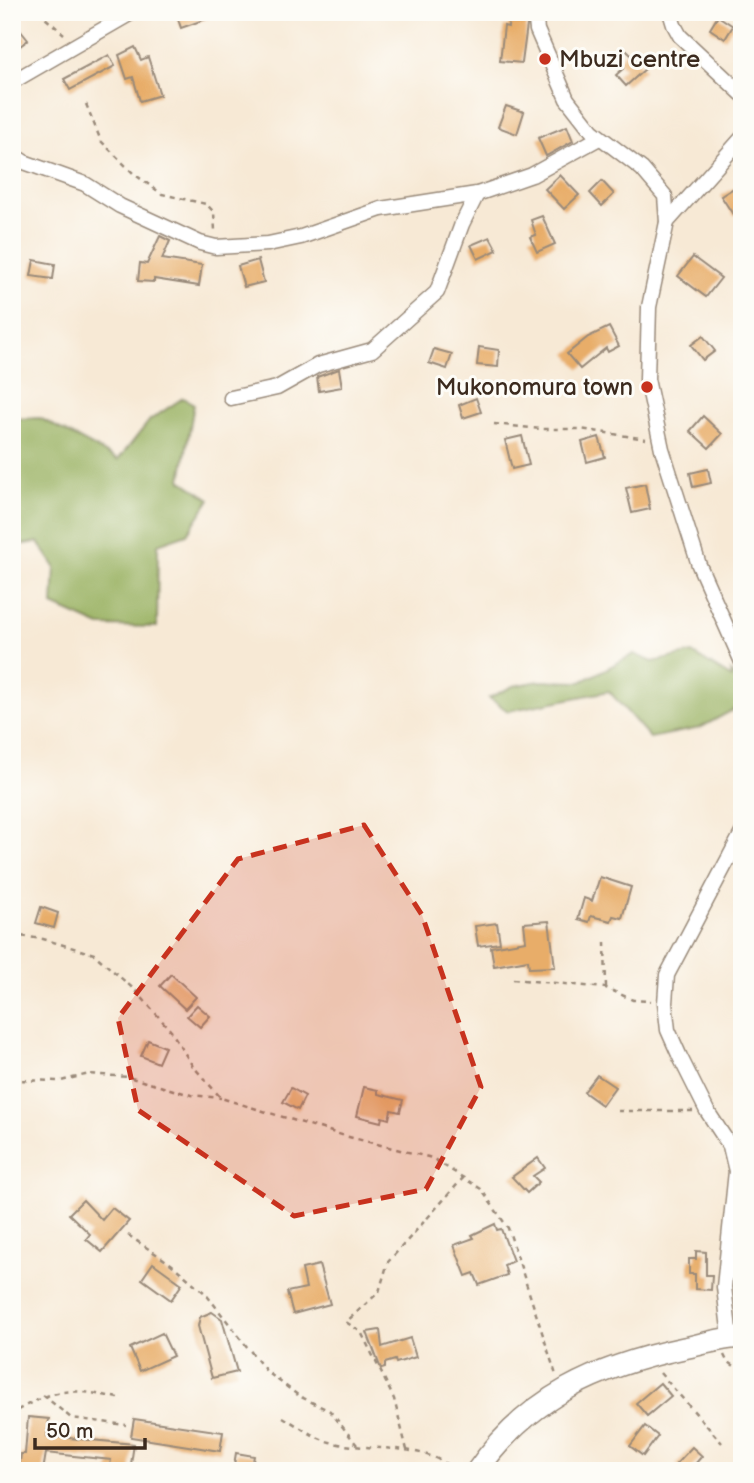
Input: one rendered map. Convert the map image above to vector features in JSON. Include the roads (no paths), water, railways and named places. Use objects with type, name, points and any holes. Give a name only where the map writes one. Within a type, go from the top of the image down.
[{"type":"main road","points":[[477,1471],[495,1445],[520,1421],[577,1383],[642,1357],[736,1338]]},
{"type":"street","points":[[12,82],[133,12]]},
{"type":"street","points":[[535,12],[537,30],[567,99],[599,138],[642,169],[665,195],[667,222],[649,307],[647,379],[660,441],[699,565],[742,662]]},
{"type":"street","points":[[670,12],[680,36],[742,94]]},
{"type":"street","points":[[12,154],[24,163],[85,184],[120,206],[200,243],[216,247],[279,242],[312,234],[381,209],[477,194],[532,175],[599,138]]},
{"type":"street","points":[[667,222],[742,138]]},
{"type":"street","points":[[231,398],[277,388],[318,365],[372,350],[437,292],[462,224],[477,194]]},
{"type":"street","points":[[736,1338],[724,1287],[736,1171],[730,1146],[707,1111],[668,1030],[665,1003],[667,975],[742,833]]},
{"type":"place","name":"Mbuzi centre","points":[[545,59]]},
{"type":"place","name":"Mukonomura town","points":[[647,387]]}]
